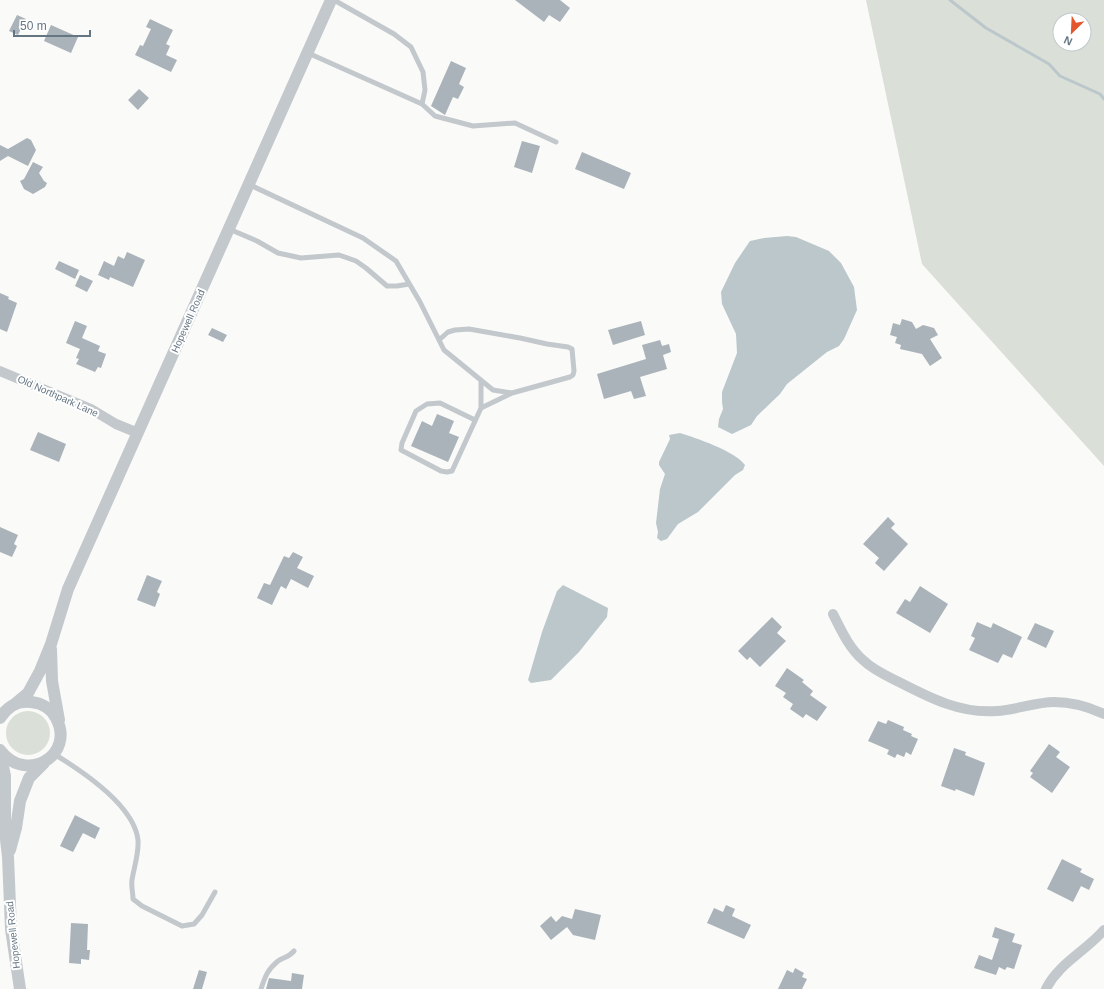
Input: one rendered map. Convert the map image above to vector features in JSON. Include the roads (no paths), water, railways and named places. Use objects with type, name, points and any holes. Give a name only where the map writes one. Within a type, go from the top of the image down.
[{"type":"street","name":"Hopewell Road","points":[[0,718],[9,705],[28,693],[40,670],[51,644],[68,589],[331,0]]},
{"type":"street","name":"Old Northpark Lane","points":[[0,371],[91,409],[116,424],[138,433]]},
{"type":"street","points":[[833,614],[853,649],[875,670],[929,697],[952,706],[974,711],[996,712],[1053,702],[1073,704],[1104,714]]},
{"type":"street","name":"Hopewell Road","points":[[20,989],[4,873],[16,828],[20,801],[29,778],[50,757],[59,744],[61,734],[52,681],[51,644]]},
{"type":"street","points":[[9,705],[26,701],[37,702],[47,707],[54,714],[59,723]]},
{"type":"street","name":"Hopewell Road","points":[[0,751],[5,776],[5,831],[8,857]]},
{"type":"street","points":[[0,751],[6,758],[15,764],[25,766],[36,766],[50,757]]},
{"type":"street","points":[[1046,989],[1057,972],[1088,947],[1104,930]]},
{"type":"lane","points":[[334,0],[394,34],[411,47],[423,72],[425,90],[422,104]]},
{"type":"lane","points":[[308,52],[422,104],[434,116],[474,126],[515,123],[556,142]]},
{"type":"lane","points":[[249,184],[363,238],[396,261],[420,302],[444,350],[493,390],[512,393]]},
{"type":"lane","points":[[229,229],[287,256],[301,258],[339,256],[356,261],[387,286],[409,284]]},
{"type":"lane","points":[[439,340],[448,332],[469,329],[568,347],[572,349],[573,375],[512,393],[481,408]]},
{"type":"lane","points":[[476,420],[440,403],[427,404],[416,411],[402,443],[401,450],[441,471],[452,471],[476,420],[481,408],[481,380]]},
{"type":"lane","points":[[50,757],[98,783],[118,803],[133,824],[138,840],[132,882],[133,899],[142,906],[182,926],[194,924],[202,915],[215,892]]},
{"type":"lane","points":[[261,989],[267,973],[279,960],[289,957],[294,951]]},
{"type":"waterway","points":[[950,0],[986,28],[1049,64],[1060,76],[1100,94],[1104,99]]}]
